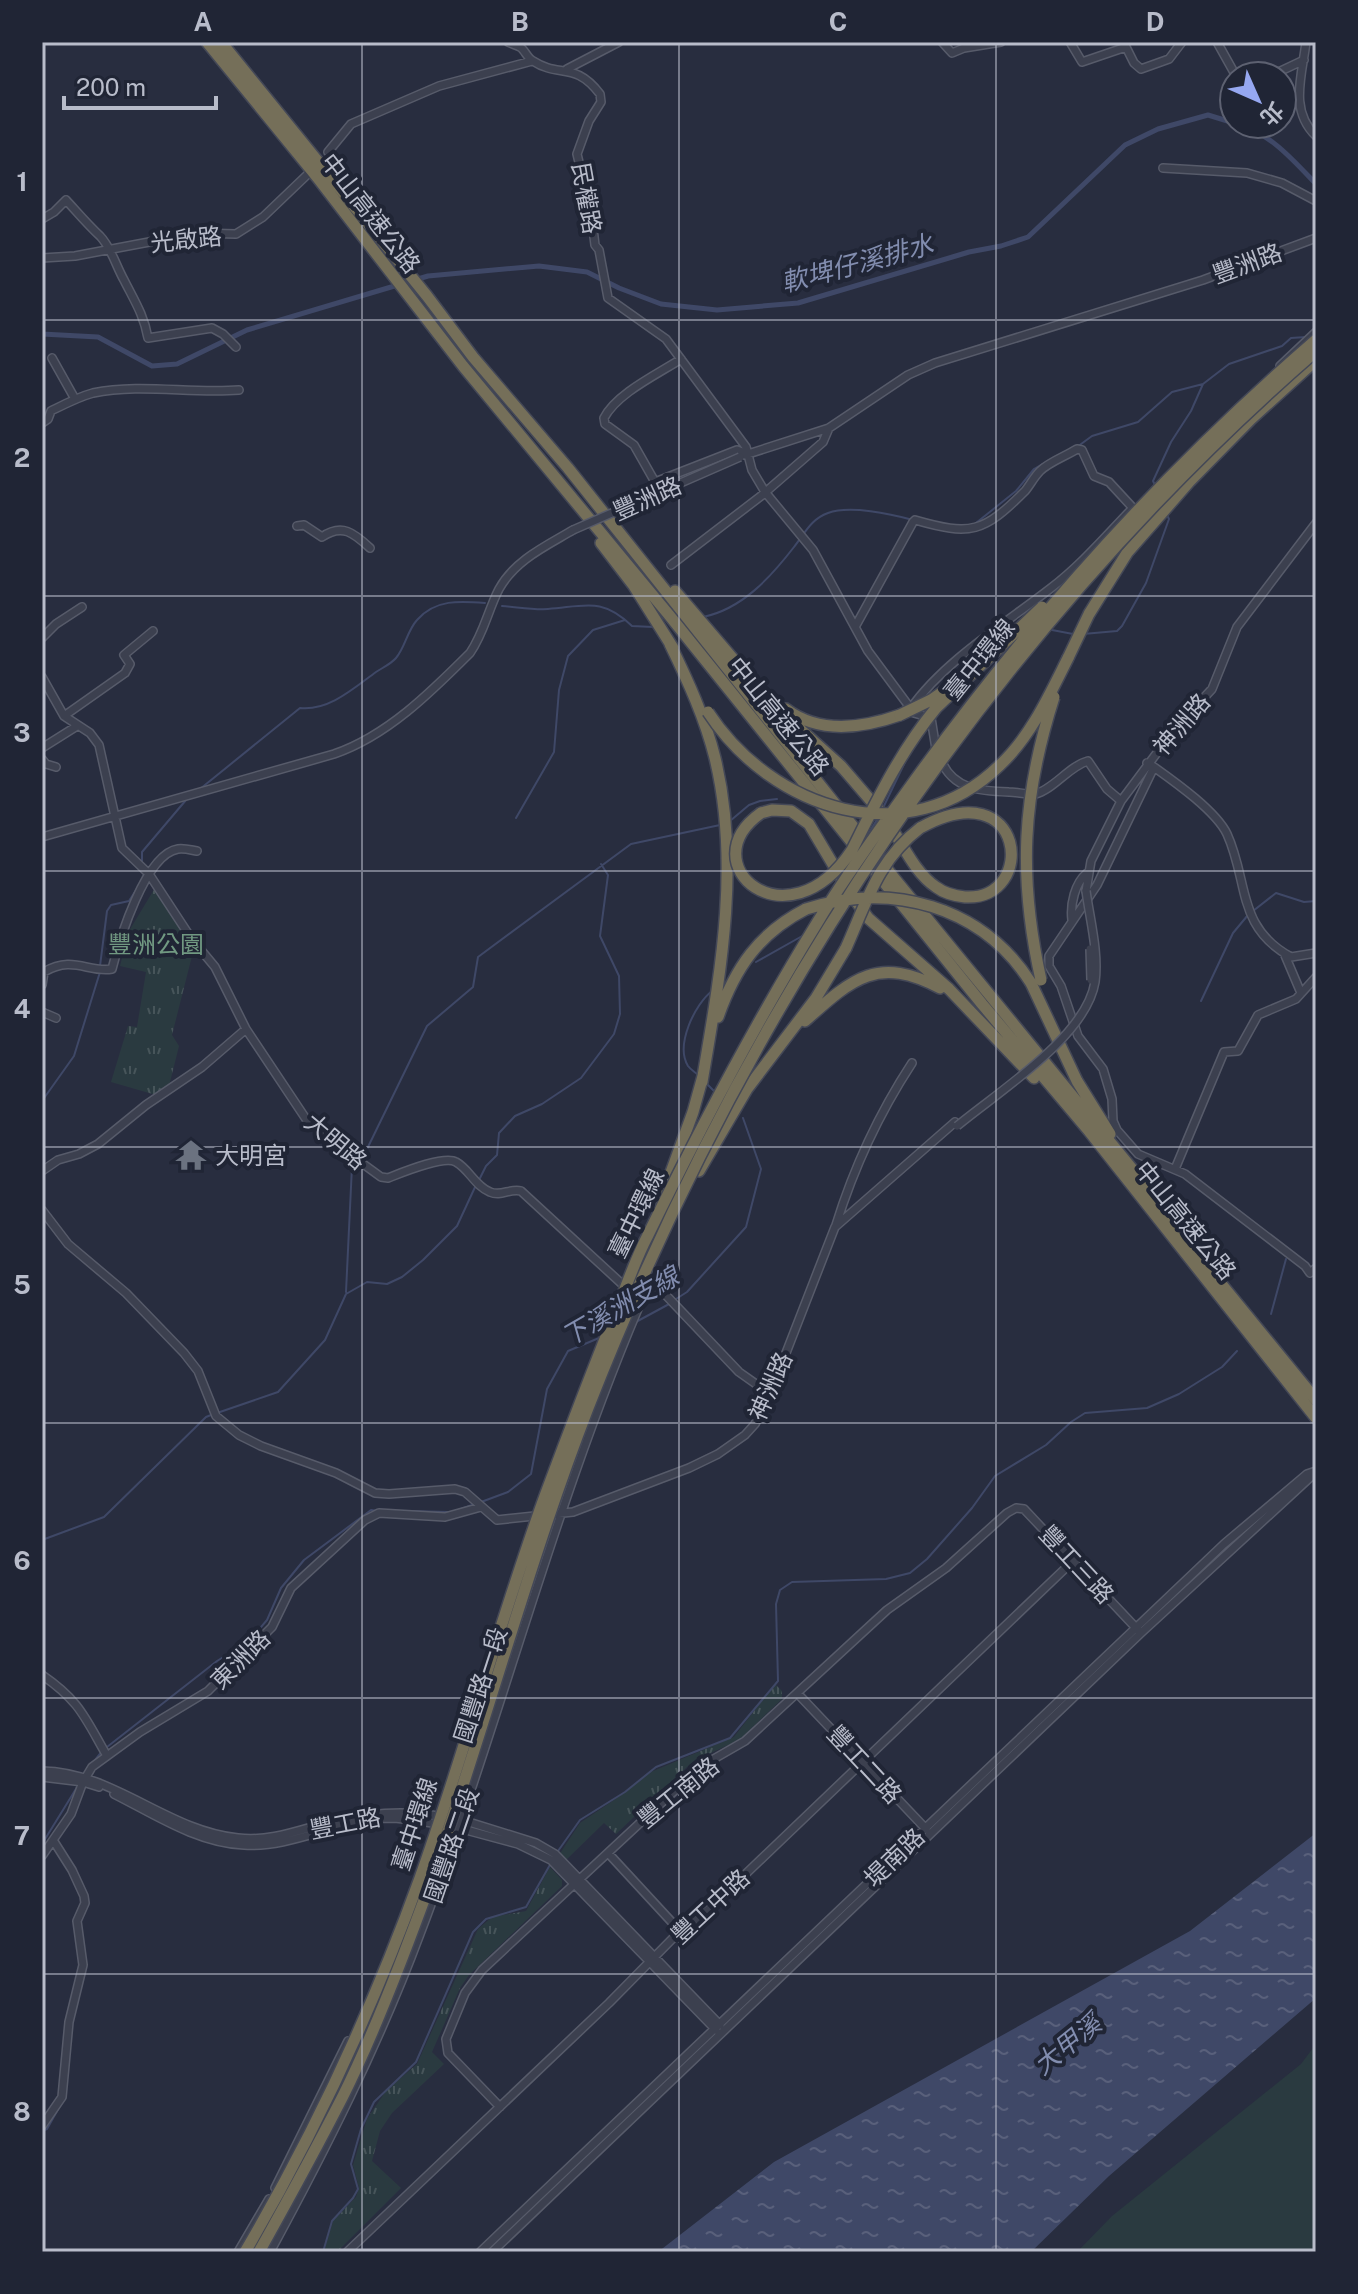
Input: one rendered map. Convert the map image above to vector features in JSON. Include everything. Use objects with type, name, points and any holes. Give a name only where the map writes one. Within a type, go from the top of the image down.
[{"type":"highway","name":"中山高速公路","points":[[207,42],[317,177],[389,273],[541,458],[679,610],[699,626],[996,1005],[1164,1208],[1312,1401],[1316,1418]]},
{"type":"highway","name":"中山高速公路","points":[[221,42],[473,357],[540,433],[679,610],[690,641],[959,976],[1312,1401]]},
{"type":"highway","points":[[1089,1131],[949,989],[879,930],[857,904],[809,824],[791,811],[761,813],[744,828],[737,847],[738,865],[747,882],[758,891],[780,897],[805,892],[822,884],[852,850],[900,757],[936,708],[1028,621],[1118,521],[1178,461],[1313,336]]},
{"type":"highway","name":"臺中環線","points":[[245,2252],[335,2086],[382,1975],[420,1877],[543,1501],[644,1241],[738,1060],[818,920],[941,744],[1015,648],[1107,542],[1313,336]]},
{"type":"highway","name":"臺中環線","points":[[259,2252],[345,2092],[393,1980],[431,1880],[586,1413],[635,1294],[747,1065],[827,928],[881,846],[1024,653],[1182,478],[1316,351]]},
{"type":"highway","points":[[706,716],[743,756],[771,779],[795,793],[846,809],[869,812],[901,811],[951,797],[998,768],[1024,739],[1095,603],[1127,553],[1190,481],[1251,419],[1316,360]]},
{"type":"highway","points":[[541,458],[655,618],[706,716],[726,824],[727,861],[721,971],[702,1082]]},
{"type":"highway","points":[[660,1241],[747,1089],[831,976],[876,878],[903,841],[920,828],[954,813],[967,811],[991,817],[1006,830],[1012,852],[1005,877],[995,888],[982,895],[957,896],[935,887],[919,871],[868,796],[699,626]]},
{"type":"highway","points":[[754,684],[791,713],[822,725],[852,727],[877,723],[931,700],[992,655]]},
{"type":"highway","points":[[1068,658],[1039,748],[1029,796],[1025,877],[1036,982],[1065,1056],[1102,1122],[1164,1208]]},
{"type":"highway","points":[[644,1241],[693,1112],[723,1003],[744,959],[779,924],[815,907],[842,900],[884,898],[925,903],[971,924],[994,940],[1036,982]]},
{"type":"highway","points":[[747,1089],[795,1030],[835,993],[860,977],[886,972],[906,973],[942,988],[963,1005]]},
{"type":"street","name":"民權路","points":[[508,42],[522,48],[532,61],[551,69],[567,69],[600,94],[601,102],[589,121],[577,154],[604,291],[608,298],[666,339],[681,359]]},
{"type":"street","points":[[567,69],[619,42]]},
{"type":"street","points":[[942,42],[952,53],[1001,42]]},
{"type":"street","points":[[1070,42],[1082,62],[1126,47],[1134,63],[1141,69],[1169,59],[1182,42]]},
{"type":"street","points":[[1217,42],[1227,60]]},
{"type":"street","points":[[1306,42],[1299,109],[1306,126],[1316,136]]},
{"type":"street","points":[[1298,63],[1304,60]]},
{"type":"street","points":[[328,152],[351,124],[458,79],[532,61]]},
{"type":"street","points":[[1163,168],[1247,173],[1282,183],[1316,201]]},
{"type":"street","name":"光啟路","points":[[42,258],[108,250],[197,233],[236,234],[263,217],[308,174]]},
{"type":"street","points":[[42,219],[66,200],[101,237],[133,292],[148,338],[212,328],[236,347]]},
{"type":"street","name":"豐洲路","points":[[42,837],[334,754],[374,737],[470,653],[478,642],[501,586],[512,573],[533,553],[573,530],[743,456],[829,428],[908,375],[935,363],[1203,280],[1316,238]]},
{"type":"street","points":[[905,712],[924,690],[1067,574],[1313,336]]},
{"type":"street","points":[[52,358],[75,399]]},
{"type":"street","points":[[743,456],[746,447],[681,359],[663,368],[612,406],[604,418],[605,424],[634,445],[655,482],[737,450],[765,492],[806,539],[832,582],[844,611],[905,712]]},
{"type":"street","points":[[42,423],[51,411],[95,393],[152,388],[200,392],[239,390]]},
{"type":"street","points":[[671,565],[823,442],[829,428]]},
{"type":"street","points":[[855,627],[915,520],[954,531],[971,530],[1005,510],[1041,470],[1077,449],[1082,450],[1094,476],[1109,482],[1133,508]]},
{"type":"street","name":"神洲路","points":[[42,1210],[68,1244],[126,1293],[196,1367],[216,1416],[239,1435],[261,1446],[336,1473],[375,1493],[455,1489],[465,1492],[497,1520],[560,1515],[671,1476],[718,1454],[736,1443],[755,1424],[770,1394],[835,1227],[928,1147],[1053,1047],[1069,1033],[1086,1009],[1096,969],[1086,891],[1087,873],[1121,801],[1212,689],[1237,627],[1316,523]]},
{"type":"street","points":[[297,526],[304,525],[322,537],[332,529],[341,529],[370,548]]},
{"type":"street","points":[[42,638],[56,624],[82,607]]},
{"type":"street","points":[[42,677],[64,716],[125,673],[130,664],[124,655],[153,631]]},
{"type":"street","points":[[905,712],[931,718],[936,749],[946,774],[962,786],[1035,794],[1088,761],[1107,789],[1121,801]]},
{"type":"street","name":"大明路","points":[[64,716],[90,733],[99,745],[122,848],[149,874],[191,938],[215,967],[246,1029],[306,1119],[376,1175],[388,1178],[446,1160],[456,1162],[478,1185],[490,1192],[521,1191],[622,1284]]},
{"type":"street","points":[[42,748],[77,726]]},
{"type":"street","points":[[42,759],[56,767]]},
{"type":"street","points":[[1316,953],[1291,957],[1270,941],[1247,911],[1234,853],[1217,819],[1151,765],[1097,885],[1048,959],[1078,1036],[1103,1069],[1112,1099],[1113,1121],[1138,1154],[1175,1169],[1305,1266],[1310,1273],[1316,1268]]},
{"type":"street","points":[[42,985],[44,972],[57,967],[79,964],[100,970],[112,969],[119,939],[149,874],[170,852],[180,848],[197,851]]},
{"type":"street","points":[[1072,920],[1076,888],[1087,873]]},
{"type":"street","points":[[1284,953],[1301,993]]},
{"type":"street","points":[[1175,1169],[1224,1052],[1238,1051],[1258,1015],[1296,999],[1316,977]]},
{"type":"street","points":[[42,1012],[56,1018]]},
{"type":"street","points":[[42,1171],[58,1160],[98,1144],[146,1105],[202,1067],[246,1029]]},
{"type":"street","points":[[835,1227],[867,1140],[912,1063]]},
{"type":"street","points":[[622,1284],[661,1290],[739,1372],[770,1394]]},
{"type":"street","name":"國豐路一段","points":[[238,2252],[305,2131],[368,1999],[436,1819],[534,1516],[622,1284]]},
{"type":"street","name":"國豐路二段","points":[[270,2252],[352,2096],[391,2008],[460,1824],[577,1464],[647,1288]]},
{"type":"street","name":"堤南路","points":[[480,2252],[928,1831],[1224,1544],[1307,1474],[1316,1472]]},
{"type":"street","name":"東洲路","points":[[42,1856],[71,1814],[92,1767],[140,1732],[208,1691],[272,1627],[291,1588],[365,1520],[379,1513],[445,1517],[481,1507]]},
{"type":"street","name":"豐工三路","points":[[1007,1513],[1016,1508],[1024,1509],[1138,1630]]},
{"type":"street","name":"豐工南路","points":[[500,2107],[448,2053],[446,2039],[465,1993],[477,1977],[697,1771],[733,1750],[887,1610],[946,1568],[1007,1513]]},
{"type":"street","name":"豐工中路","points":[[347,2252],[680,1931],[709,1909],[1073,1561]]},
{"type":"street","points":[[42,1675],[69,1694],[91,1724],[107,1756]]},
{"type":"street","name":"豐工二路","points":[[798,1694],[928,1831]]},
{"type":"street","name":"豐工路","points":[[42,1774],[84,1780],[190,1832],[232,1844],[276,1845],[335,1828],[387,1818],[436,1819],[536,1843],[578,1881],[719,2029]]},
{"type":"street","points":[[42,2126],[62,2097],[69,2022],[82,1974],[77,1921],[85,1903],[72,1870],[53,1840]]},
{"type":"street","points":[[608,1853],[680,1931]]},
{"type":"street","name":"堤南路","points":[[492,2252],[719,2029]]},
{"type":"green space","name":"豐洲公園","points":[[155,888],[194,948],[172,1035],[179,1046],[169,1086],[156,1095],[111,1082],[128,1026],[137,1027],[146,972],[120,966],[129,931]]},
{"type":"green space","points":[[775,1684],[782,1691],[782,1699],[739,1740],[687,1767],[616,1834],[604,1823],[565,1861],[559,1855],[580,1823],[651,1772],[734,1737]]},
{"type":"green space","points":[[550,1867],[562,1880],[562,1886],[469,1975],[460,1988],[432,2052],[444,2064],[392,2113],[380,2131],[372,2161],[401,2188],[337,2252],[324,2252],[333,2221],[356,2197],[359,2188],[353,2165],[367,2119],[386,2091],[417,2064],[478,1929],[492,1917],[526,1911]]},
{"type":"green space","points":[[1316,2044],[1316,2252],[1077,2252],[1112,2216],[1301,2064]]},
{"type":"water","name":"大甲溪","points":[[1316,1833],[1316,1998],[1109,2176],[1031,2252],[658,2252],[774,2162],[1190,1931]]},
{"type":"waterway","name":"軟埤仔溪排水","points":[[42,334],[98,337],[152,366],[177,364],[247,330],[428,276],[539,266],[587,272],[661,304],[717,310],[798,303],[1028,237],[1125,145],[1158,129],[1208,115],[1218,118]]},
{"type":"waterway","name":"軟埤仔溪排水","points":[[1270,140],[1316,184]]},
{"type":"waterway","name":"下溪洲支線","points":[[1155,485],[1153,481],[1171,442],[1191,411],[1203,384],[1229,364],[1282,346],[1291,338],[1306,337]]},
{"type":"waterway","points":[[1077,447],[1092,436],[1138,422],[1172,392],[1203,384]]},
{"type":"waterway","points":[[976,523],[1016,491],[1034,469],[1046,462]]},
{"type":"waterway","points":[[703,617],[730,607],[754,591],[809,527],[828,513],[859,510],[913,520]]},
{"type":"waterway","name":"下溪洲支線","points":[[1083,634],[1117,631],[1122,626],[1146,583],[1169,519],[1166,513]]},
{"type":"waterway","points":[[200,789],[300,708],[331,702],[392,662],[424,613],[448,603],[485,603]]},
{"type":"waterway","points":[[502,606],[542,609],[583,605],[602,607],[632,626],[653,627]]},
{"type":"waterway","points":[[516,818],[554,752],[559,690],[568,656],[593,630],[625,620]]},
{"type":"waterway","name":"下溪洲支線","points":[[948,683],[1019,623]]},
{"type":"waterway","name":"下溪洲支線","points":[[1052,630],[1073,634]]},
{"type":"waterway","name":"下溪洲支線","points":[[883,808],[906,760]]},
{"type":"waterway","points":[[730,821],[749,805],[777,799]]},
{"type":"waterway","points":[[142,861],[142,852],[186,800]]},
{"type":"waterway","name":"下溪洲支線","points":[[867,836],[878,818]]},
{"type":"waterway","points":[[359,1159],[367,1149],[427,1026],[473,987],[478,957],[631,844],[720,825]]},
{"type":"waterway","points":[[479,1180],[486,1166],[497,1155],[499,1133],[515,1116],[542,1104],[581,1078],[614,1034],[620,1014],[619,976],[600,936],[608,875],[601,864]]},
{"type":"waterway","points":[[100,966],[107,911],[111,905],[129,901],[138,887]]},
{"type":"waterway","points":[[1253,911],[1276,893],[1304,902],[1316,901]]},
{"type":"waterway","points":[[1201,1001],[1233,933],[1248,915]]},
{"type":"waterway","name":"下溪洲支線","points":[[756,962],[804,935]]},
{"type":"waterway","points":[[42,1101],[74,1056],[100,972]]},
{"type":"waterway","name":"下溪洲支線","points":[[698,1075],[688,1066],[685,1036],[699,1005],[712,991]]},
{"type":"waterway","name":"下溪洲支線","points":[[705,1082],[715,1092]]},
{"type":"waterway","name":"下溪洲支線","points":[[676,1299],[687,1292],[746,1227],[761,1169],[743,1118]]},
{"type":"waterway","points":[[346,1292],[354,1163]]},
{"type":"waterway","points":[[217,1413],[278,1392],[325,1340],[346,1294],[367,1282],[387,1284],[402,1277],[423,1260],[457,1226],[476,1185]]},
{"type":"waterway","points":[[1271,1314],[1286,1259]]},
{"type":"waterway","name":"下溪洲支線","points":[[634,1323],[671,1303]]},
{"type":"waterway","name":"下溪洲支線","points":[[481,1502],[508,1492],[531,1474],[547,1389],[568,1351],[599,1338]]},
{"type":"waterway","points":[[558,1851],[580,1820],[625,1792],[656,1767],[730,1738],[778,1681],[776,1604],[780,1590],[792,1582],[886,1579],[910,1573],[927,1559],[972,1508],[995,1476],[1046,1445],[1071,1422],[1085,1413],[1147,1408],[1179,1394],[1222,1367],[1237,1351]]},
{"type":"waterway","points":[[42,1540],[104,1517],[211,1415]]},
{"type":"waterway","name":"下溪洲支線","points":[[455,1511],[475,1504]]},
{"type":"waterway","name":"下溪洲支線","points":[[107,1747],[217,1661],[249,1641],[267,1620],[281,1588],[304,1560],[371,1510],[377,1511]]},
{"type":"waterway","name":"下溪洲支線","points":[[407,1511],[449,1512]]},
{"type":"waterway","name":"下溪洲支線","points":[[91,1765],[102,1751]]},
{"type":"waterway","name":"下溪洲支線","points":[[42,1844],[79,1784]]},
{"type":"waterway","points":[[323,2252],[332,2221],[358,2189],[351,2164],[361,2129],[374,2102],[416,2062],[473,1932],[486,1919],[526,1907],[551,1863]]},
{"type":"waterway","points":[[42,2131],[47,2129],[66,2095]]},
{"type":"place","name":"大明宮","points":[[191,1155]]}]
